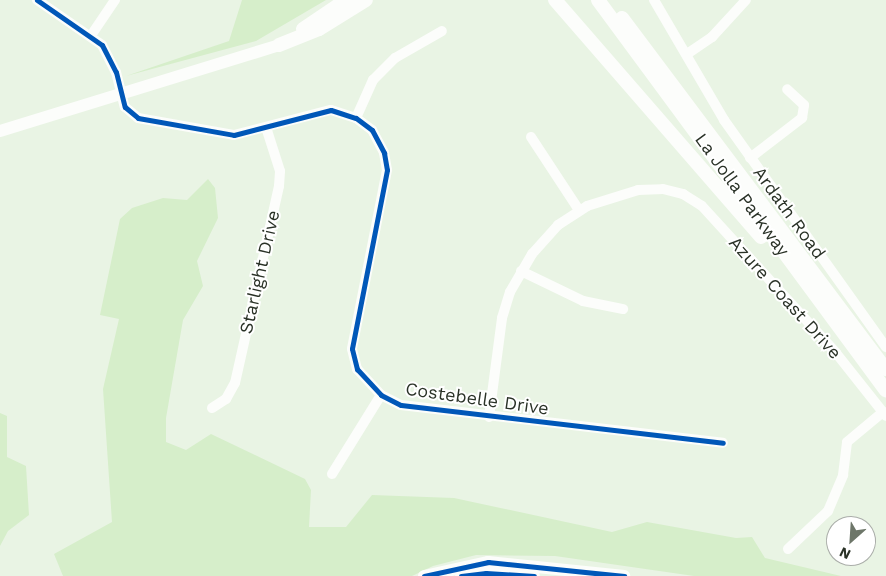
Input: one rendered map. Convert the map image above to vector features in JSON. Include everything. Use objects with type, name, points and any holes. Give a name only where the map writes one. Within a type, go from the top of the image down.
[{"type":"highway","points":[[280,45],[346,0]]},
{"type":"highway","points":[[280,45],[319,29],[366,0]]},
{"type":"highway","points":[[555,0],[844,333]]},
{"type":"highway","name":"La Jolla Parkway","points":[[598,0],[886,390]]},
{"type":"highway","name":"La Jolla Parkway","points":[[609,0],[886,369]]},
{"type":"main road","points":[[0,131],[280,45]]},
{"type":"main road","points":[[424,576],[488,562],[624,576]]},
{"type":"main road","points":[[461,576],[486,573],[534,576]]},
{"type":"street","points":[[37,0],[92,34],[108,54],[128,111],[138,118],[227,135],[331,110],[356,118],[373,80],[395,58],[442,30]]},
{"type":"street","points":[[92,34],[115,0]]},
{"type":"street","name":"Ardath Road","points":[[654,0],[750,158],[886,347]]},
{"type":"street","points":[[687,54],[712,36],[746,0]]},
{"type":"street","points":[[750,158],[802,118],[804,105],[787,89]]},
{"type":"street","name":"Costebelle Drive","points":[[356,118],[379,141],[387,170],[352,338],[356,369],[381,395],[400,405],[723,443]]},
{"type":"street","name":"Starlight Drive","points":[[212,408],[226,399],[235,384],[279,186],[280,171],[266,127]]},
{"type":"street","points":[[488,416],[502,318],[521,271],[558,225],[579,210],[532,137]]},
{"type":"street","name":"Azure Coast Drive","points":[[579,210],[638,190],[675,191],[702,206],[836,353],[885,414]]},
{"type":"street","points":[[521,271],[583,301],[623,309]]},
{"type":"street","points":[[332,474],[381,395]]},
{"type":"street","points":[[788,549],[828,511],[844,475],[846,442],[885,414]]},
{"type":"green space","points":[[242,0],[326,0],[256,41],[126,76],[229,41]]},
{"type":"green space","points":[[208,179],[215,188],[218,218],[197,261],[203,286],[183,320],[166,418],[166,442],[186,450],[211,434],[305,479],[311,490],[309,527],[346,527],[372,495],[454,498],[612,532],[647,522],[736,538],[752,537],[765,558],[841,576],[694,576],[555,556],[476,555],[433,566],[412,576],[63,576],[54,554],[112,522],[103,389],[119,319],[100,315],[120,219],[132,208],[163,198],[187,200]]},
{"type":"green space","points":[[0,413],[7,416],[7,457],[26,466],[29,515],[8,531],[0,546]]},
{"type":"cycle path","points":[[37,0],[102,45],[116,72],[125,107],[138,118],[234,135],[331,110],[356,118],[372,130],[384,153],[387,170],[352,349],[357,369],[381,395],[401,405],[723,443]]},
{"type":"cycle path","points":[[424,576],[488,562],[624,576]]},
{"type":"cycle path","points":[[461,576],[486,573],[534,576]]}]
